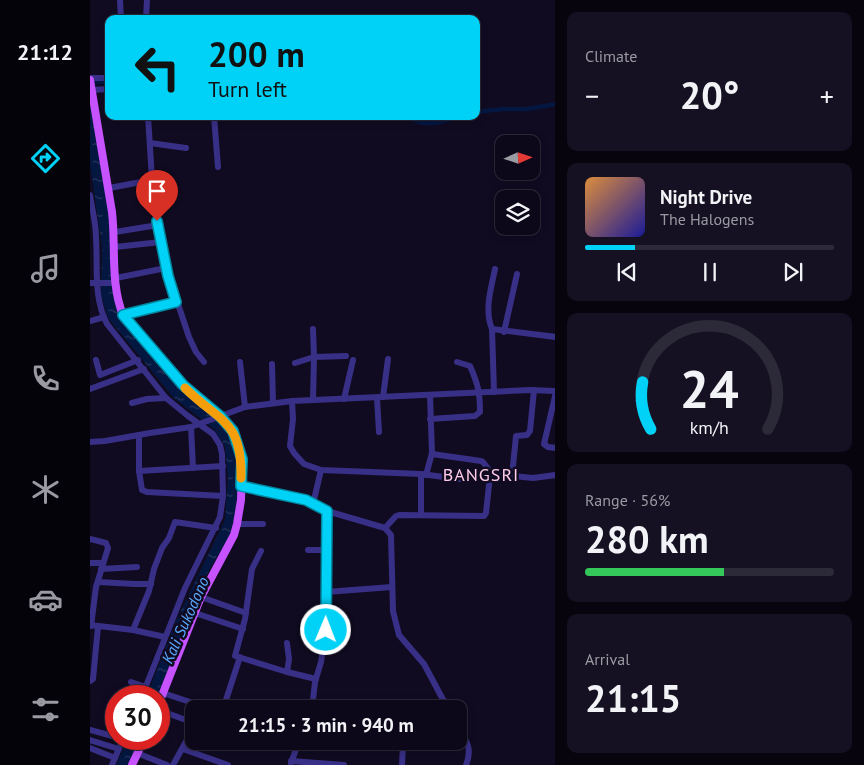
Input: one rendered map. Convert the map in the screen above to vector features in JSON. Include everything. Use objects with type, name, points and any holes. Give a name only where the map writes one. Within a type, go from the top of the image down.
[{"type":"main road","points":[[91,83],[92,100],[115,232],[115,281],[123,315],[183,385],[220,416],[233,431],[242,459],[241,500],[234,535],[201,597],[166,685]]},
{"type":"main road","points":[[132,765],[138,750]]},
{"type":"street","points":[[120,0],[122,15]]},
{"type":"street","points":[[146,15],[147,0]]},
{"type":"street","points":[[91,83],[105,79]]},
{"type":"street","points":[[91,83],[105,88]]},
{"type":"street","points":[[148,120],[152,180],[166,268],[189,337],[196,352],[204,362]]},
{"type":"street","points":[[214,120],[218,167]]},
{"type":"street","points":[[150,143],[186,148]]},
{"type":"street","points":[[108,188],[152,180]]},
{"type":"street","points":[[90,195],[95,283],[99,305],[104,317],[166,398],[178,409],[203,424],[213,434],[221,448],[223,466],[222,513],[191,574],[147,685]]},
{"type":"street","points":[[115,232],[158,225]]},
{"type":"street","points":[[115,247],[161,242]]},
{"type":"street","points":[[95,283],[115,281],[166,268]]},
{"type":"street","points":[[494,392],[492,329],[488,315],[489,297],[495,269]]},
{"type":"street","points":[[504,332],[517,274]]},
{"type":"street","points":[[123,315],[176,302]]},
{"type":"street","points":[[90,320],[104,317]]},
{"type":"street","points":[[313,329],[313,400]]},
{"type":"street","points":[[492,329],[555,337]]},
{"type":"street","points":[[295,363],[314,357],[346,356]]},
{"type":"street","points":[[379,432],[380,397],[388,359]]},
{"type":"street","points":[[96,360],[100,375],[138,360]]},
{"type":"street","points":[[344,399],[354,360]]},
{"type":"street","points":[[240,362],[245,408]]},
{"type":"street","points":[[430,419],[478,415],[480,412],[480,392],[470,366],[457,362]]},
{"type":"street","points":[[272,364],[273,403]]},
{"type":"street","points":[[90,389],[144,369]]},
{"type":"street","points":[[512,476],[516,436],[527,435],[530,431],[534,390]]},
{"type":"street","points":[[90,442],[191,427],[245,408],[292,400],[534,390],[555,392],[544,444],[555,448]]},
{"type":"street","points":[[422,515],[424,474],[432,454],[430,395]]},
{"type":"street","points":[[132,403],[166,398]]},
{"type":"street","points":[[292,400],[293,419],[290,446],[304,464],[321,470],[424,474],[467,480]]},
{"type":"street","points":[[191,427],[193,468]]},
{"type":"street","points":[[139,435],[139,471],[141,488],[144,492],[223,496]]},
{"type":"street","points":[[432,454],[481,461],[492,474],[533,478],[555,475]]},
{"type":"street","points":[[139,471],[223,466]]},
{"type":"street","points":[[313,504],[321,470]]},
{"type":"street","points":[[385,528],[396,516],[484,516],[486,513],[490,476],[492,474]]},
{"type":"street","points":[[241,486],[306,500],[327,511],[385,528],[390,535],[393,611],[399,635],[424,664],[444,700]]},
{"type":"street","points":[[313,700],[326,630],[327,511]]},
{"type":"street","points":[[133,630],[151,584],[162,548],[169,538],[175,522],[216,528]]},
{"type":"street","points":[[237,524],[263,524]]},
{"type":"street","points":[[90,539],[106,543],[108,548],[98,582],[93,626],[93,678],[90,681]]},
{"type":"street","points":[[308,550],[326,550]]},
{"type":"street","points":[[261,551],[252,569],[243,630],[235,656],[316,679]]},
{"type":"street","points":[[90,563],[102,566],[137,567]]},
{"type":"street","points":[[98,582],[151,584]]},
{"type":"street","points":[[326,592],[392,587]]},
{"type":"street","points":[[201,597],[246,613]]},
{"type":"street","points":[[196,613],[243,630]]},
{"type":"street","points":[[93,626],[133,630],[165,637]]},
{"type":"street","points":[[287,644],[289,659],[287,672]]},
{"type":"street","points":[[226,700],[240,657]]},
{"type":"street","points":[[131,682],[140,685]]},
{"type":"street","points":[[170,695],[185,700]]},
{"type":"street","points":[[170,714],[185,720]]},
{"type":"street","points":[[90,730],[105,734]]},
{"type":"street","points":[[90,740],[105,745]]},
{"type":"street","points":[[466,765],[470,756],[467,740]]},
{"type":"street","points":[[174,765],[185,745]]},
{"type":"street","points":[[90,748],[114,762],[119,750]]},
{"type":"street","points":[[183,749],[228,765]]},
{"type":"street","points":[[296,750],[291,763],[344,765]]},
{"type":"street","points":[[402,765],[403,750]]},
{"type":"street","points":[[137,753],[167,765]]},
{"type":"water","name":"Kali Sukodono","points":[[90,104],[113,225],[121,317],[230,430],[239,456],[239,500],[230,535],[207,574],[162,685],[151,685],[175,623],[225,520],[228,478],[225,446],[214,429],[174,398],[108,318],[101,295],[102,247],[90,164]]},
{"type":"water","points":[[123,750],[134,750],[128,765],[116,765]]},
{"type":"waterway","points":[[90,83],[105,81]]},
{"type":"waterway","points":[[480,112],[527,109],[555,104]]},
{"type":"waterway","points":[[414,120],[427,123],[447,120]]},
{"type":"slow traffic","points":[[185,388],[220,416],[233,431],[242,459],[241,478]]},
{"type":"district","name":"BANGSRI","points":[[481,475]]},
{"type":"route","points":[[157,221],[168,276],[176,302],[123,315],[183,385],[196,398],[220,416],[233,431],[242,459],[241,486],[306,500],[327,511],[326,630]]}]
